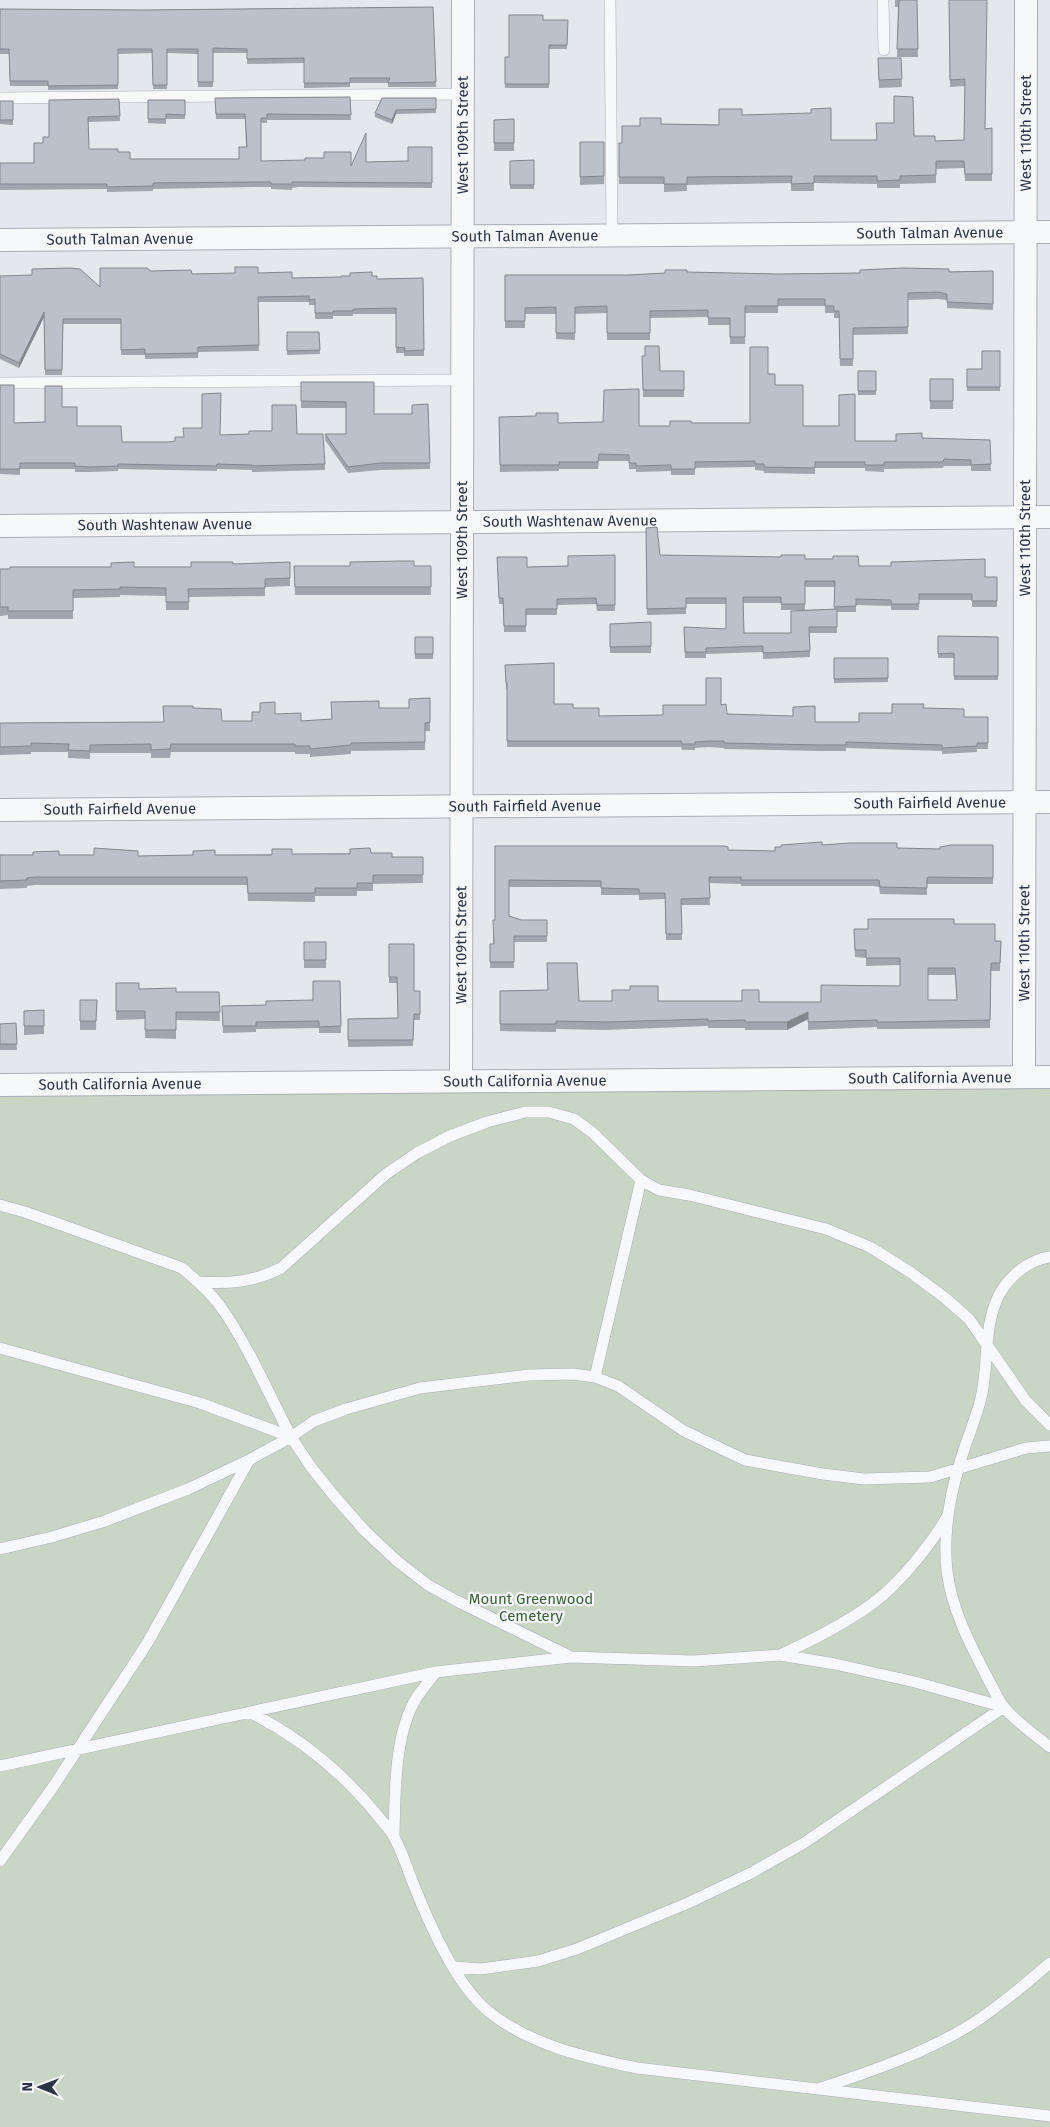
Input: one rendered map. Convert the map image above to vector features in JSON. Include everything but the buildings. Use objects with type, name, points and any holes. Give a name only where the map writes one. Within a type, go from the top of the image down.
[{"type":"street","name":"West 109th Street","points":[[461,1080],[463,0]]},
{"type":"street","name":"West 110th Street","points":[[1024,1077],[1026,0]]},
{"type":"street","name":"South Talman Avenue","points":[[0,240],[1050,232]]},
{"type":"street","name":"South Washtenaw Avenue","points":[[0,526],[1050,517]]},
{"type":"street","name":"South Fairfield Avenue","points":[[0,810],[1050,802]]},
{"type":"street","name":"South California Avenue","points":[[0,1085],[1050,1077]]},
{"type":"lane","points":[[610,0],[612,235]]},
{"type":"lane","points":[[883,0],[884,50]]},
{"type":"lane","points":[[0,98],[463,94]]},
{"type":"lane","points":[[0,383],[462,380]]},
{"type":"lane","points":[[198,1282],[242,1282],[264,1277],[281,1268],[386,1174],[416,1153],[450,1136],[488,1122],[525,1112],[550,1112],[574,1119],[593,1133],[641,1180],[659,1190],[689,1195],[826,1229],[870,1247],[910,1272],[944,1297],[969,1319],[1026,1401],[1050,1426]]},
{"type":"lane","points":[[595,1377],[641,1180]]},
{"type":"lane","points":[[0,1206],[25,1212],[182,1268],[217,1302],[291,1437],[311,1467],[364,1531],[397,1561],[428,1585],[457,1602],[571,1657]]},
{"type":"lane","points":[[1050,1257],[1041,1258],[1016,1272],[998,1297],[989,1332],[982,1397],[958,1470],[946,1537],[947,1563],[952,1598],[962,1627],[976,1656],[1004,1707],[1050,1747]]},
{"type":"lane","points":[[0,1348],[200,1403],[291,1437]]},
{"type":"lane","points":[[0,1549],[52,1537],[105,1521],[188,1489],[249,1460],[291,1437],[314,1421],[346,1409],[420,1388],[529,1375],[573,1374],[595,1377],[618,1386],[684,1431],[745,1460],[823,1474],[864,1479],[930,1478],[1026,1448],[1050,1446]]},
{"type":"lane","points":[[0,1861],[148,1642],[249,1460]]},
{"type":"lane","points":[[780,1656],[804,1644],[860,1610],[891,1588],[934,1538],[949,1512]]},
{"type":"lane","points":[[0,1766],[436,1672],[571,1657],[694,1661],[780,1656],[835,1664],[916,1682],[1004,1707]]},
{"type":"lane","points":[[394,1836],[398,1760],[406,1726],[417,1698],[436,1672]]},
{"type":"lane","points":[[454,1967],[481,1969],[538,1961],[578,1950],[688,1904],[752,1873],[804,1843],[1004,1707]]},
{"type":"lane","points":[[249,1712],[276,1726],[343,1777],[394,1836],[426,1916],[454,1967],[470,1992],[488,2011],[517,2032],[552,2047],[594,2059],[637,2068],[1050,2116]]},
{"type":"lane","points":[[817,2090],[860,2076],[941,2041],[980,2018],[1050,1963]]},
{"type":"green space","name":"Mount Greenwood Cemetery","points":[[1050,1085],[1050,2127],[0,2127],[0,1095]]}]
